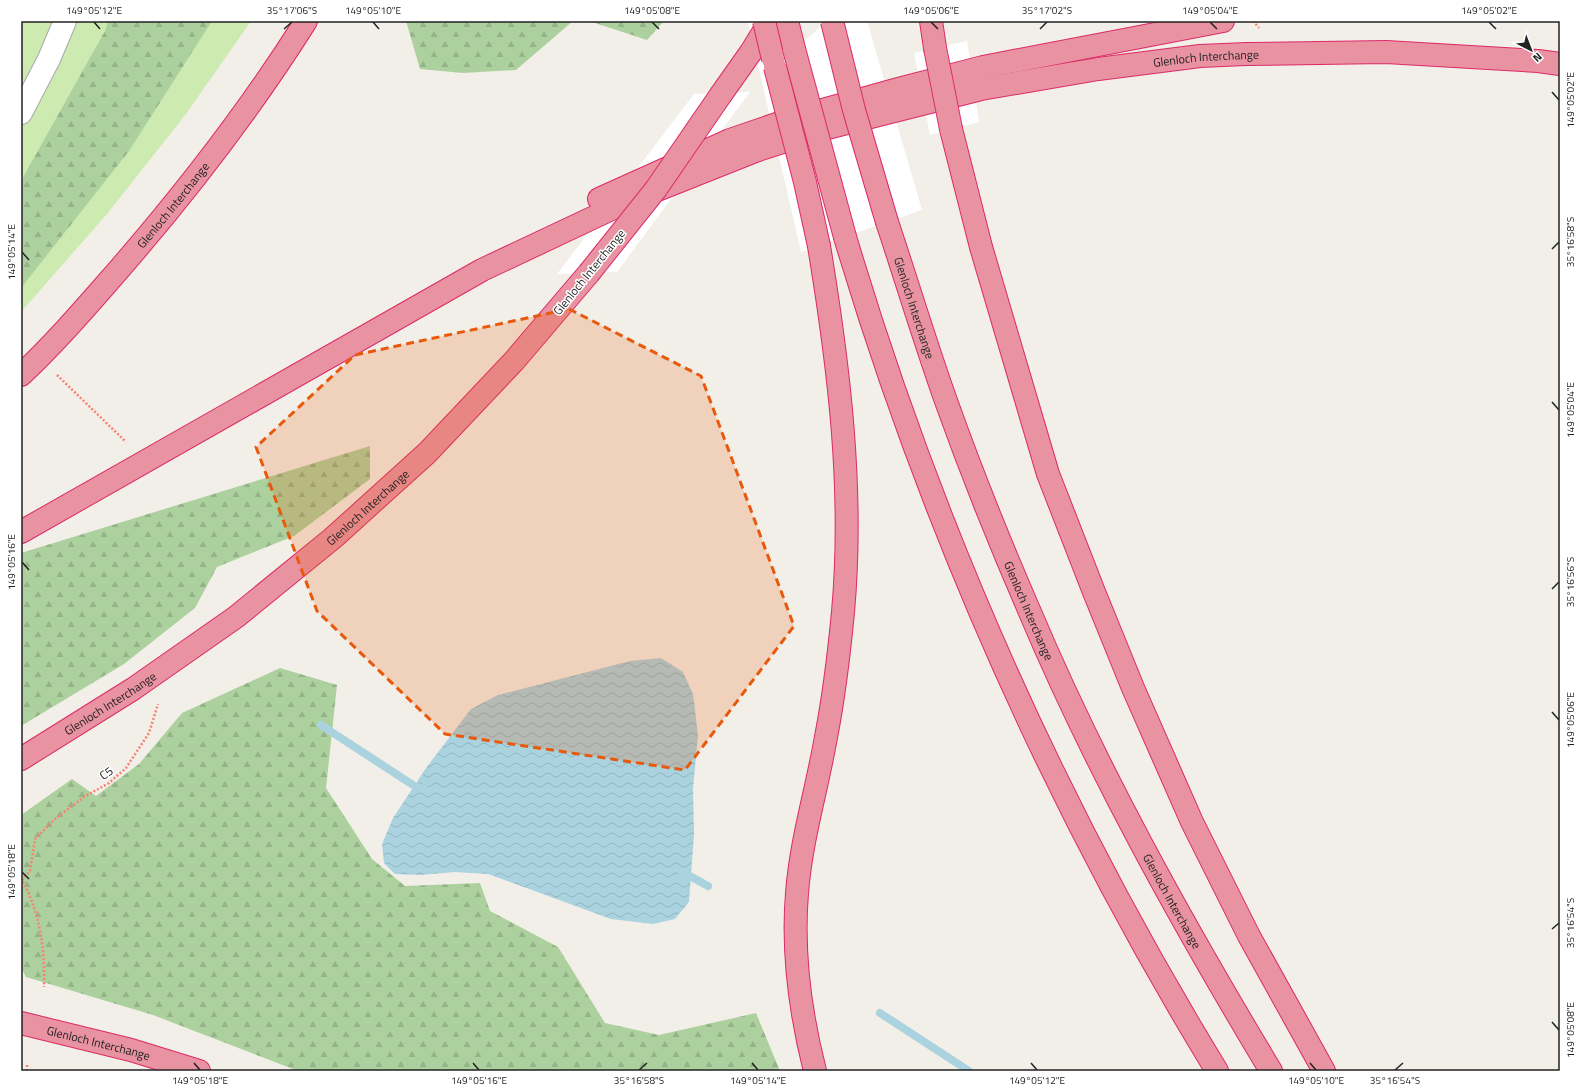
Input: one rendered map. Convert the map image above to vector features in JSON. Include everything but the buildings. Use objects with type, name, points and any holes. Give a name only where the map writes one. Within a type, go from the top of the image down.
[{"type":"highway","name":"Glenloch Interchange","points":[[21,375],[39,358],[152,232],[226,138],[306,21]]},
{"type":"highway","points":[[764,21],[805,182],[819,246],[835,351],[847,504],[845,584],[837,669],[826,736],[807,825],[797,892],[795,936],[798,984],[802,1016],[815,1071]]},
{"type":"highway","name":"Glenloch Interchange","points":[[21,759],[133,690],[229,621],[333,538],[427,453],[514,361],[590,273],[656,189],[751,52],[770,21]]},
{"type":"highway","name":"Glenloch Interchange","points":[[832,21],[854,110],[887,222],[946,400],[988,510],[1046,651],[1085,732],[1151,861],[1214,976],[1270,1071]]},
{"type":"highway","points":[[482,270],[545,228],[620,188],[730,140],[804,115],[983,67],[1223,21]]},
{"type":"highway","points":[[931,22],[951,129],[981,247],[1048,474],[1133,688],[1192,822],[1249,936],[1324,1071]]},
{"type":"highway","points":[[791,34],[845,237],[866,309],[930,487],[983,621],[1004,669],[1110,884],[1184,1016],[1217,1071]]},
{"type":"highway","name":"Glenloch Interchange","points":[[21,532],[482,270],[622,204],[755,151],[823,129],[981,89],[1154,61],[1246,54],[1386,52],[1538,61],[1560,64]]},
{"type":"highway","name":"Glenloch Interchange","points":[[21,1023],[131,1050],[198,1071]]},
{"type":"street","points":[[21,113],[49,59],[64,21]]},
{"type":"path","points":[[39,358],[146,461]]},
{"type":"path","name":"C5","points":[[44,987],[44,958],[41,935],[31,899],[22,879],[30,871],[35,839],[55,819],[84,797],[110,783],[126,768],[149,733],[156,706],[159,701]]},
{"type":"path","points":[[27,1064],[27,1071]]},
{"type":"highlighted area","points":[[569,309],[701,376],[794,626],[685,770],[445,734],[317,611],[256,447],[355,355]]},
{"type":"green space","points":[[21,21],[251,21],[186,114],[107,214],[21,312]]},
{"type":"green space","points":[[108,21],[212,21],[129,151],[21,288],[21,181],[105,31]]},
{"type":"green space","points":[[406,21],[573,21],[516,70],[463,73],[420,69]]},
{"type":"green space","points":[[589,21],[664,21],[647,40]]},
{"type":"green space","points":[[370,446],[370,479],[294,536],[217,567],[195,608],[124,664],[21,726],[21,553]]},
{"type":"green space","points":[[280,668],[337,685],[326,788],[372,859],[405,886],[480,883],[490,911],[558,947],[605,1023],[659,1035],[756,1013],[780,1071],[298,1071],[153,1015],[26,977],[21,968],[21,815],[72,779],[96,796],[139,764],[182,713]]},
{"type":"water","points":[[661,658],[683,672],[693,694],[698,735],[693,789],[694,834],[689,902],[675,919],[653,924],[611,919],[488,874],[455,872],[420,875],[395,874],[384,863],[382,844],[393,818],[426,768],[471,709],[498,695],[630,661]]},
{"type":"pier","points":[[748,21],[796,21],[763,77],[827,21],[867,21],[922,210],[801,252]]},
{"type":"pier","points":[[967,41],[979,122],[930,135],[914,53]]},
{"type":"pier","points":[[750,92],[617,272],[557,274],[694,94]]},
{"type":"waterway","points":[[321,725],[416,787],[424,789]]},
{"type":"waterway","points":[[682,874],[688,875],[708,886]]},
{"type":"waterway","points":[[880,1013],[969,1071]]}]
